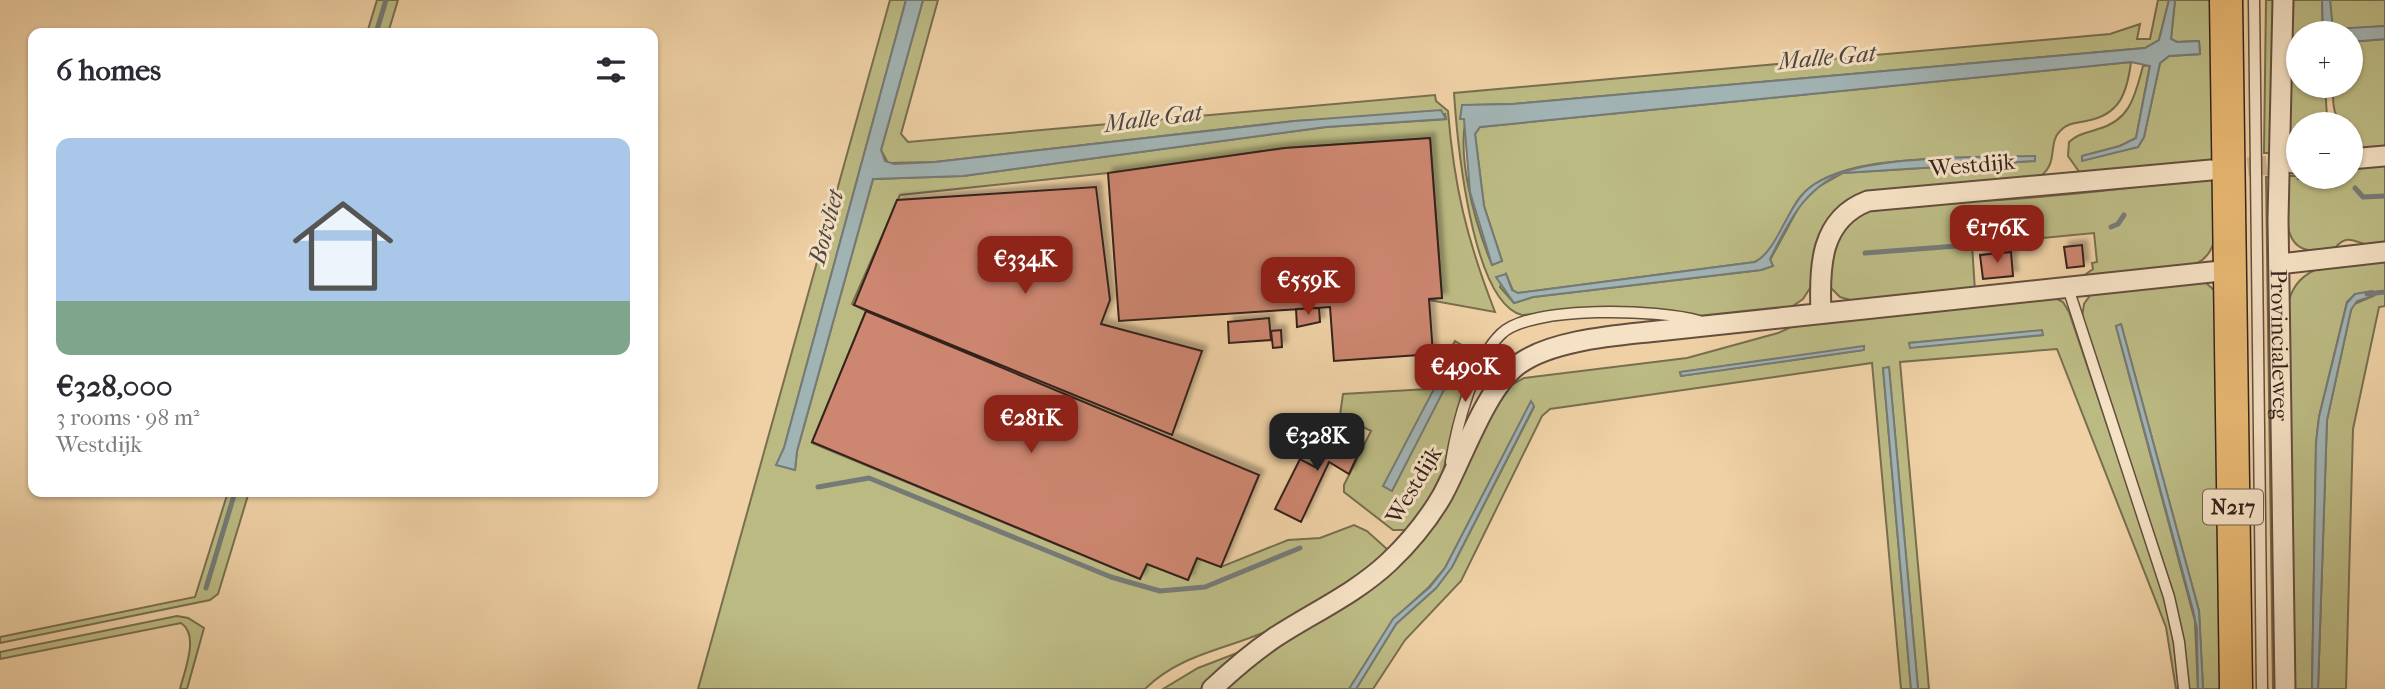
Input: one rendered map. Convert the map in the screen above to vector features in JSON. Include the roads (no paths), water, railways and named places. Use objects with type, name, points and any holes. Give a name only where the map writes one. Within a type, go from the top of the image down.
[{"type":"main road","name":"N217","points":[[2226,0],[2236,689]]},
{"type":"street","name":"Provincialeweg","points":[[2283,0],[2279,264],[2285,689]]},
{"type":"street","points":[[2363,158],[2385,156]]},
{"type":"street","name":"Westdijk","points":[[1821,312],[1820,270],[1826,241],[1847,212],[1868,201],[2211,170]]},
{"type":"street","points":[[2279,264],[2385,252]]},
{"type":"street","name":"Westdijk","points":[[1212,689],[1267,643],[1355,589],[1387,565],[1416,533],[1448,484],[1490,401],[1521,362],[1546,352],[1598,339],[1821,312],[2231,270]]},
{"type":"lane","name":"Provincialeweg","points":[[2254,0],[2262,689]]},
{"type":"lane","points":[[2068,288],[2169,597],[2179,642],[2184,689]]},
{"type":"lane","points":[[1448,484],[1462,413],[1489,350],[1511,327],[1525,322],[1609,311],[1672,315],[1713,325]]},
{"type":"waterway","points":[[378,28],[386,0]]},
{"type":"waterway","points":[[2356,189],[2363,197],[2385,196]]},
{"type":"waterway","points":[[2111,227],[2118,224],[2124,215]]},
{"type":"waterway","points":[[1865,253],[1957,246]]},
{"type":"waterway","points":[[2367,294],[2385,292]]},
{"type":"waterway","points":[[818,487],[869,478],[1111,577],[1160,591],[1205,587],[1300,548]]},
{"type":"waterway","points":[[206,588],[233,497]]},
{"type":"tunnel","points":[[2219,170],[2286,164]]},
{"type":"water label","name":"Malle Gat","points":[[1827,57]]},
{"type":"water label","name":"Malle Gat","points":[[1153,118]]},
{"type":"water label","name":"Botvliet","points":[[826,227]]}]
